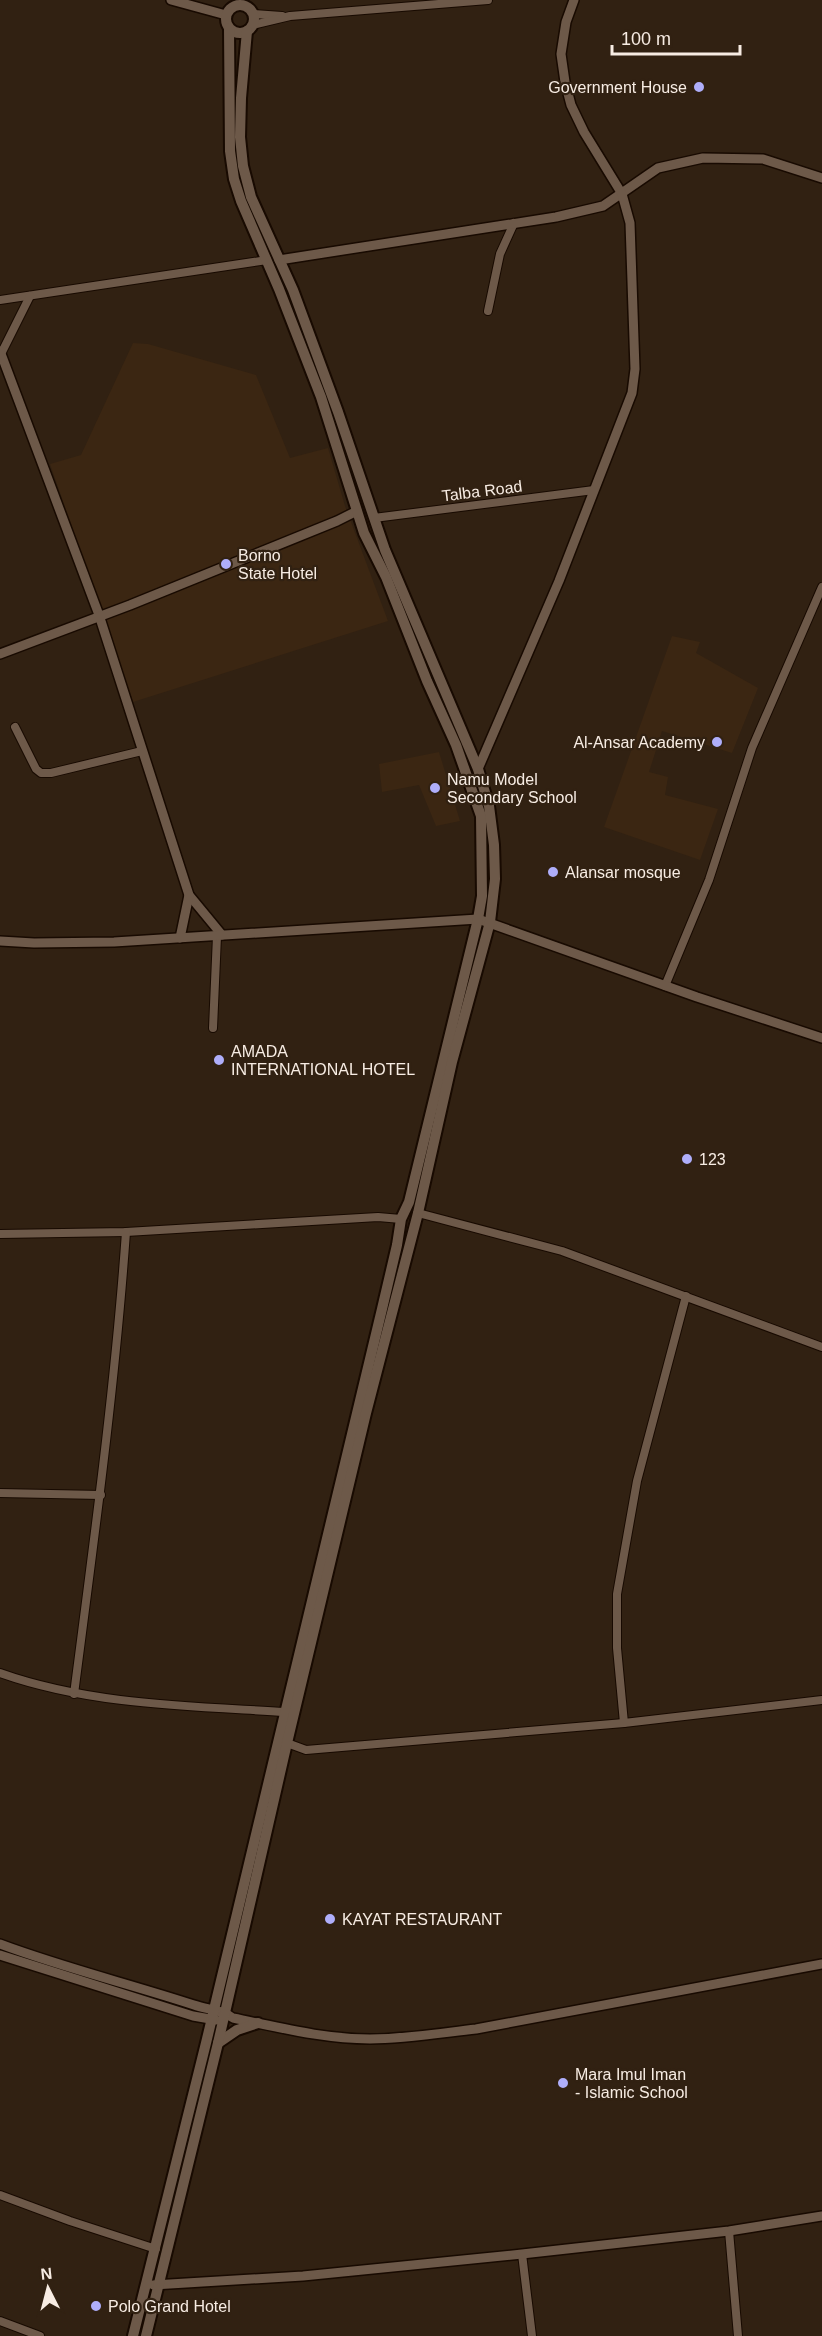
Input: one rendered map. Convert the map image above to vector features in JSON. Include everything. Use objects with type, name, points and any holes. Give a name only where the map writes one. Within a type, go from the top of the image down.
[{"type":"main road","points":[[134,2336],[153,2285],[218,2043],[221,2016],[285,1712],[397,1245],[401,1220],[409,1202],[482,896],[483,860],[481,816],[478,806],[456,745],[364,532],[321,398],[267,260],[241,201],[234,178],[230,151],[229,28],[227,24],[228,9],[240,5],[251,8],[241,98],[240,137],[243,166],[251,197],[296,300],[338,412],[374,518],[478,769],[489,806],[495,879],[490,922],[452,1062],[418,1213],[366,1413],[221,2016],[156,2249],[153,2285],[146,2336]]},
{"type":"main road","points":[[229,28],[238,33],[250,28]]},
{"type":"main road","points":[[218,2043],[237,2030],[258,2023]]},
{"type":"street","points":[[171,0],[228,9]]},
{"type":"street","points":[[250,28],[290,16],[488,0]]},
{"type":"street","points":[[478,769],[560,580],[632,393],[635,369],[630,223],[622,194],[584,132],[571,105],[561,54],[566,22],[574,0]]},
{"type":"street","points":[[251,8],[290,16]]},
{"type":"street","points":[[279,260],[556,217],[603,206],[658,168],[703,158],[763,159],[822,178]]},
{"type":"street","points":[[488,310],[500,254],[514,223]]},
{"type":"street","points":[[0,300],[267,260]]},
{"type":"street","points":[[30,296],[0,352],[2,364],[99,615],[189,895],[219,936],[213,1028]]},
{"type":"street","name":"Talba Road","points":[[374,518],[594,490]]},
{"type":"street","points":[[0,654],[130,605],[326,526],[357,511]]},
{"type":"street","points":[[665,986],[709,880],[752,747],[822,587]]},
{"type":"street","points":[[15,727],[36,769],[41,773],[142,751]]},
{"type":"street","points":[[180,938],[189,895]]},
{"type":"street","points":[[0,941],[57,943],[180,938],[478,919],[665,986],[822,1038]]},
{"type":"street","points":[[418,1213],[562,1251],[822,1347]]},
{"type":"street","points":[[0,1234],[126,1232],[378,1217],[401,1220]]},
{"type":"street","points":[[74,1694],[120,1320],[126,1232]]},
{"type":"street","points":[[624,1723],[617,1648],[617,1594],[637,1481],[686,1296]]},
{"type":"street","points":[[0,1492],[100,1495]]},
{"type":"street","points":[[0,1673],[28,1683],[74,1694],[189,1706],[285,1712]]},
{"type":"street","points":[[287,1743],[306,1750],[624,1723],[822,1700]]},
{"type":"street","points":[[0,1944],[34,1957],[221,2016],[295,2032],[370,2039],[476,2029],[822,1964]]},
{"type":"street","points":[[0,1955],[193,2016],[221,2016]]},
{"type":"street","points":[[0,2195],[156,2249]]},
{"type":"street","points":[[153,2285],[303,2276],[522,2254],[729,2231],[822,2216]]},
{"type":"street","points":[[729,2231],[738,2336]]},
{"type":"street","points":[[522,2254],[532,2336]]},
{"type":"street","points":[[0,2321],[40,2336]]},
{"type":"shaded area","name":"Borno State Hotel","points":[[133,343],[148,344],[256,375],[290,458],[328,448],[345,506],[388,621],[133,702],[50,464],[81,455]]},
{"type":"shaded area","name":"Al-Ansar Academy","points":[[672,636],[700,642],[696,653],[758,688],[732,753],[662,731],[649,772],[668,777],[665,795],[718,809],[700,860],[604,827]]},
{"type":"shaded area","name":"Namu Model Secondary School","points":[[439,752],[460,821],[436,826],[419,785],[382,792],[379,764]]},
{"type":"place","name":"Government House","points":[[699,87]]},
{"type":"place","name":"Borno State Hotel","points":[[226,564]]},
{"type":"place","name":"Al-Ansar Academy","points":[[717,742]]},
{"type":"place","name":"Namu Model Secondary School","points":[[435,788]]},
{"type":"place","name":"Alansar mosque","points":[[553,872]]},
{"type":"place","name":"AMADA INTERNATIONAL HOTEL","points":[[219,1060]]},
{"type":"place","name":"123","points":[[687,1159]]},
{"type":"place","name":"KAYAT RESTAURANT","points":[[330,1919]]},
{"type":"place","name":"Mara Imul Iman - Islamic School","points":[[563,2083]]},
{"type":"place","name":"Polo Grand Hotel","points":[[96,2306]]}]
